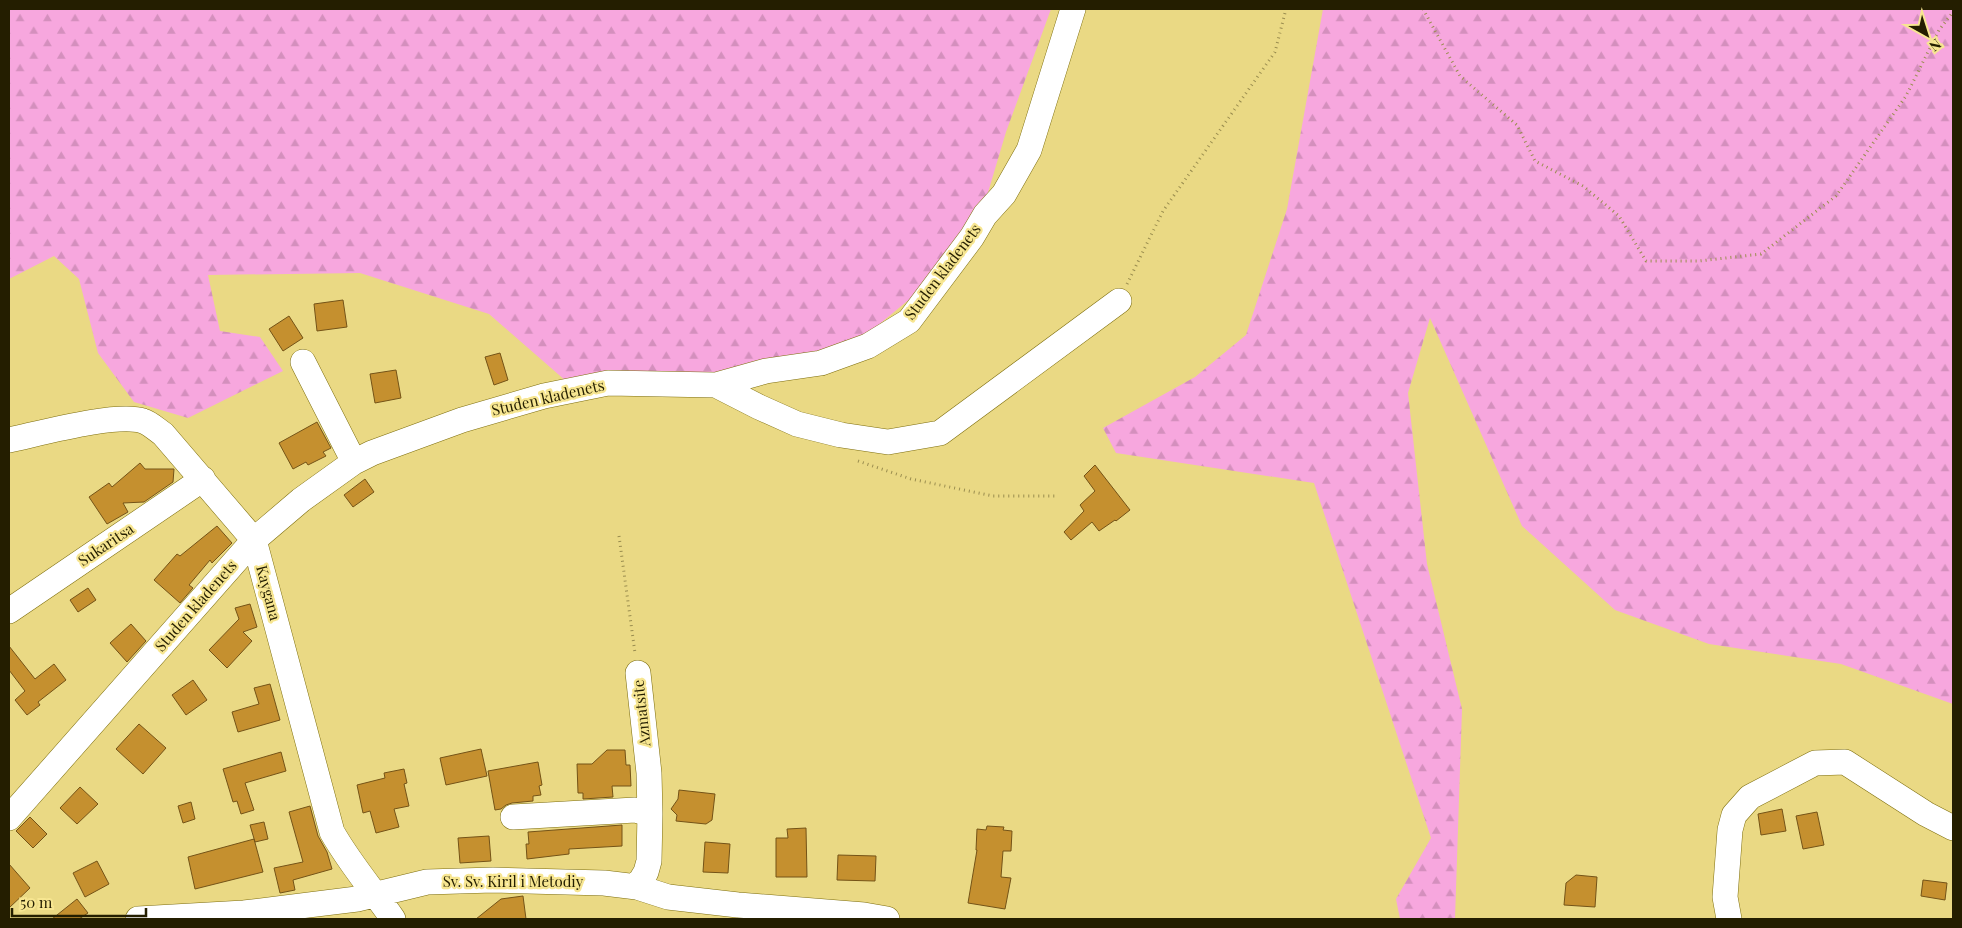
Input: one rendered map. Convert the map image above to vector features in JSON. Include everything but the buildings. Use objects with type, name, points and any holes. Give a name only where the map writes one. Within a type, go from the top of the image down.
[{"type":"street","name":"Studen kladenets","points":[[9,818],[18,794],[254,540],[301,500],[354,462],[372,453],[462,420],[544,396],[608,383],[716,385],[766,371],[821,363],[868,346],[909,321],[972,238],[985,215],[1004,194],[1029,150],[1073,9]]},
{"type":"street","points":[[716,385],[797,424],[841,435],[888,442],[940,433],[1119,301]]},
{"type":"street","points":[[303,362],[354,462]]},
{"type":"street","name":"Kaygana","points":[[9,440],[125,418],[144,421],[162,434],[254,540],[332,832],[346,858],[377,895],[393,919]]},
{"type":"street","name":"Sukaritsa","points":[[9,611],[203,479]]},
{"type":"street","name":"Azmatsite","points":[[637,887],[646,872],[649,861],[650,814],[649,773],[638,673]]},
{"type":"street","points":[[1729,919],[1725,897],[1730,830],[1734,815],[1750,797],[1816,763],[1845,762],[1926,814],[1953,828]]},
{"type":"street","points":[[513,817],[635,810],[650,814]]},
{"type":"street","name":"Sv. Sv. Kiril i Metodiy","points":[[138,919],[244,913],[357,899],[427,882],[484,880],[604,883],[637,887],[668,897],[738,906],[887,919]]},
{"type":"path","points":[[1119,301],[1163,211],[1275,52],[1286,9]]},
{"type":"path","points":[[1423,9],[1460,76],[1517,125],[1535,161],[1583,186],[1619,216],[1646,261],[1699,261],[1761,254],[1836,196],[1906,96],[1939,30],[1953,12]]},
{"type":"path","points":[[851,458],[911,479],[993,496],[1058,496]]},
{"type":"path","name":"Azmatsite","points":[[618,536],[638,673]]},
{"type":"green space","points":[[9,9],[1051,9],[1006,132],[984,206],[917,293],[853,346],[792,379],[574,388],[489,314],[360,273],[208,275],[220,331],[260,337],[283,371],[188,418],[134,402],[98,353],[79,279],[54,256],[9,279]]},
{"type":"green space","points":[[1323,9],[1953,9],[1953,704],[1841,664],[1709,644],[1615,610],[1522,526],[1430,318],[1408,393],[1427,564],[1462,709],[1455,919],[1400,919],[1396,899],[1431,838],[1314,483],[1116,453],[1103,428],[1195,377],[1246,335],[1287,209]]}]
